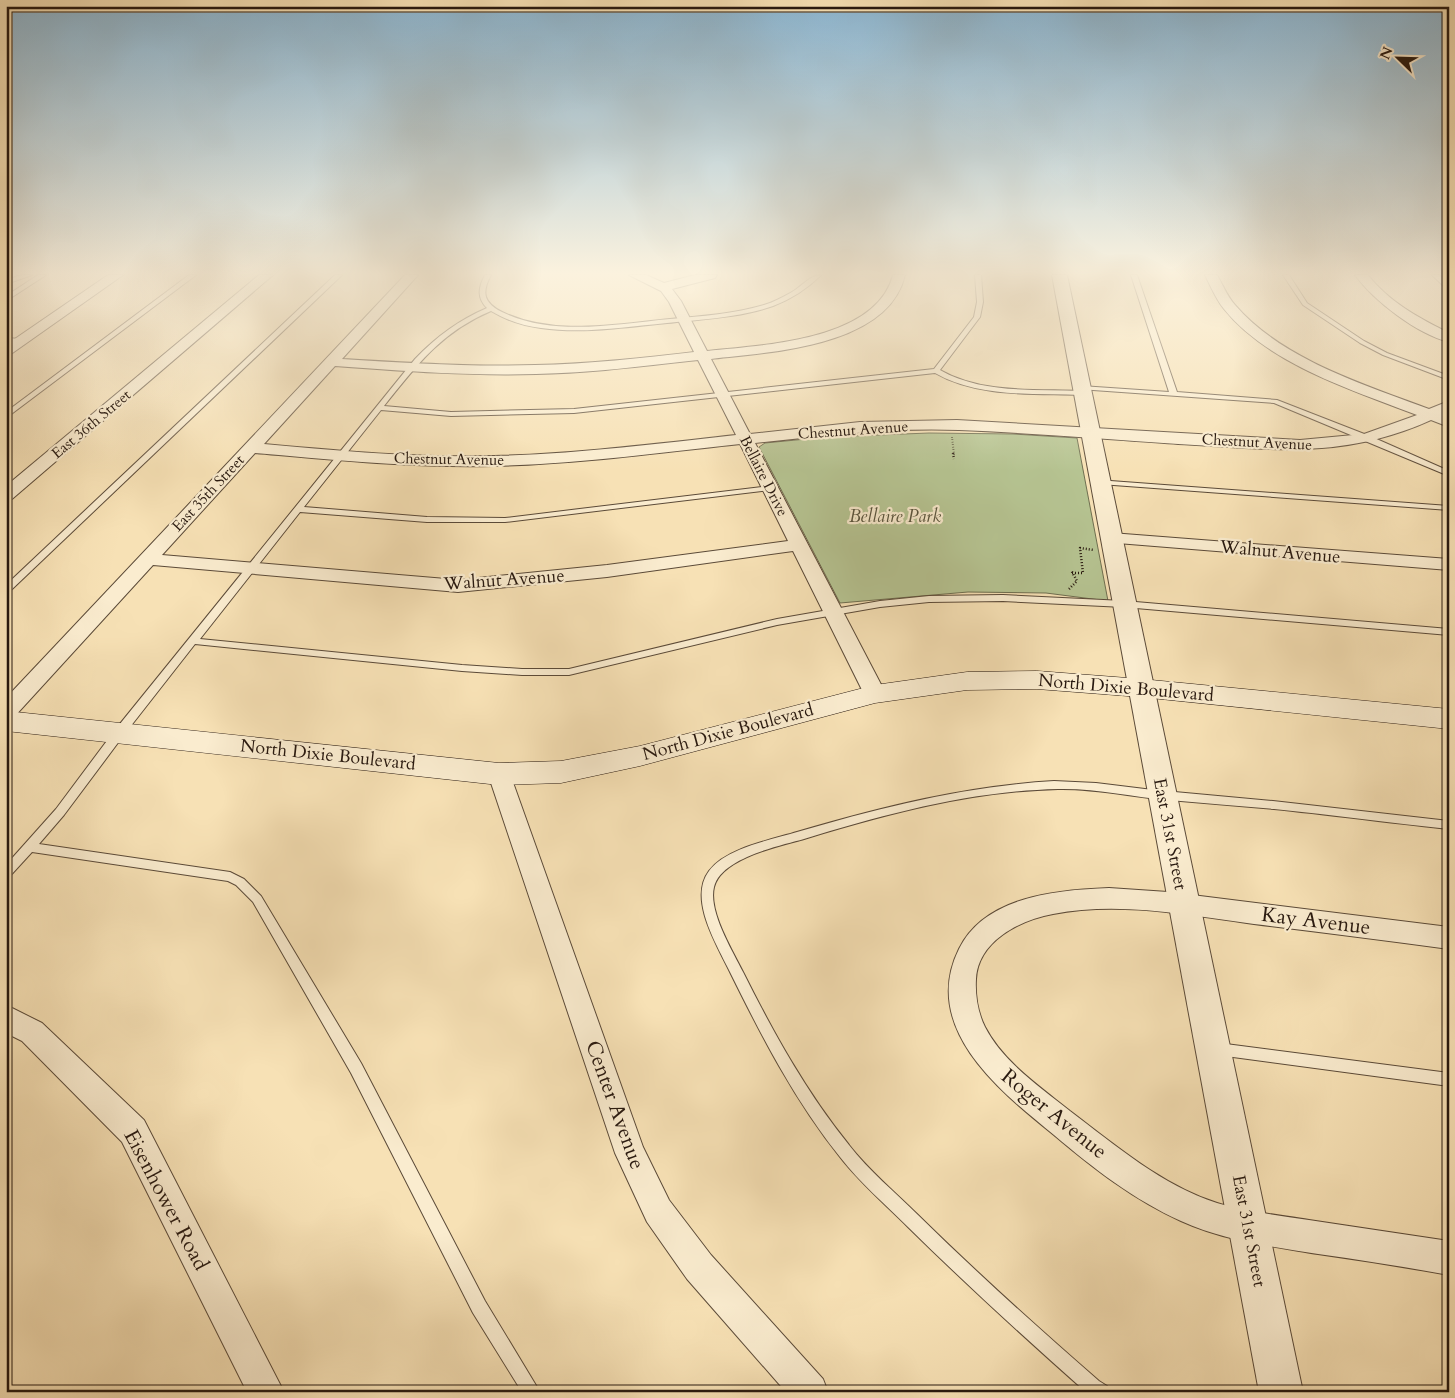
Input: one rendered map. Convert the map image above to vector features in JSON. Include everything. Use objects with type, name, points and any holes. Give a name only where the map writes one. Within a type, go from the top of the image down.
[{"type":"main road","name":"North Dixie Boulevard","points":[[6,720],[499,774],[561,772],[640,756],[874,694],[904,688],[967,681],[1037,680],[1141,688],[1449,719]]},
{"type":"street","name":"East 36th Street","points":[[6,495],[190,340]]},
{"type":"street","name":"East 35th Street","points":[[6,712],[351,340]]},
{"type":"street","name":"Bellaire Drive","points":[[695,340],[874,694]]},
{"type":"street","points":[[331,362],[411,368],[514,370],[624,364],[703,356],[777,347],[805,340]]},
{"type":"street","name":"East 31st Street","points":[[1072,340],[1100,482],[1103,540],[1124,604],[1281,1392]]},
{"type":"street","points":[[1268,340],[1323,372],[1449,422]]},
{"type":"street","points":[[6,351],[21,341]]},
{"type":"street","name":"Chestnut Avenue","points":[[250,448],[378,459],[494,461],[612,453],[860,427],[957,424],[1275,445],[1313,445],[1348,443],[1369,439],[1403,428],[1449,405]]},
{"type":"street","name":"Walnut Avenue","points":[[1103,540],[1449,565]]},
{"type":"street","name":"Walnut Avenue","points":[[148,559],[458,586],[607,572],[799,545]]},
{"type":"street","name":"Center Avenue","points":[[499,774],[630,1153],[658,1211],[699,1267],[810,1392]]},
{"type":"street","name":"Roger Avenue","points":[[1184,904],[1127,900],[1082,900],[1054,903],[1028,910],[1004,920],[986,932],[974,947],[966,963],[962,984],[963,1006],[969,1025],[982,1048],[999,1069],[1028,1096],[1082,1140],[1142,1182],[1185,1206],[1215,1218],[1248,1226],[1449,1258]]},
{"type":"street","name":"Kay Avenue","points":[[1184,904],[1449,938]]},
{"type":"street","name":"Eisenhower Road","points":[[6,1018],[32,1032],[133,1131],[266,1392]]},
{"type":"lane","points":[[10,340],[21,341]]},
{"type":"lane","points":[[6,416],[106,340]]},
{"type":"lane","points":[[6,590],[270,340]]},
{"type":"lane","points":[[6,873],[60,812],[119,733],[194,641],[249,568],[342,456],[411,368],[437,340]]},
{"type":"lane","points":[[936,371],[942,360],[959,340]]},
{"type":"lane","points":[[1156,340],[1174,394]]},
{"type":"lane","points":[[1359,340],[1385,354],[1449,378]]},
{"type":"lane","points":[[379,408],[451,414],[532,413],[628,406],[936,371],[957,382],[985,387],[1174,394],[1275,401],[1449,474]]},
{"type":"lane","points":[[1100,482],[1449,508]]},
{"type":"lane","points":[[298,509],[398,518],[470,521],[505,520],[539,518],[770,488]]},
{"type":"lane","points":[[194,641],[346,658],[522,672],[569,672],[768,624],[880,604],[929,599],[1042,598],[1449,632]]},
{"type":"lane","points":[[1101,1392],[1041,1342],[949,1257],[848,1156],[805,1097],[759,1018],[708,907],[708,885],[722,865],[750,850],[877,812],[965,794],[1058,784],[1449,825]]},
{"type":"lane","points":[[29,848],[230,877],[257,899],[356,1068],[479,1307],[532,1392]]},
{"type":"lane","points":[[1212,1048],[1449,1080]]},
{"type":"path","points":[[952,432],[954,459]]},
{"type":"path","points":[[1060,589],[1069,589],[1077,581],[1071,572],[1082,573],[1080,548],[1096,550],[1103,540]]},
{"type":"green space","name":"Bellaire Park","points":[[929,433],[1013,434],[1077,438],[1108,601],[1046,593],[968,592],[840,603],[759,447],[765,443],[827,437]]}]
